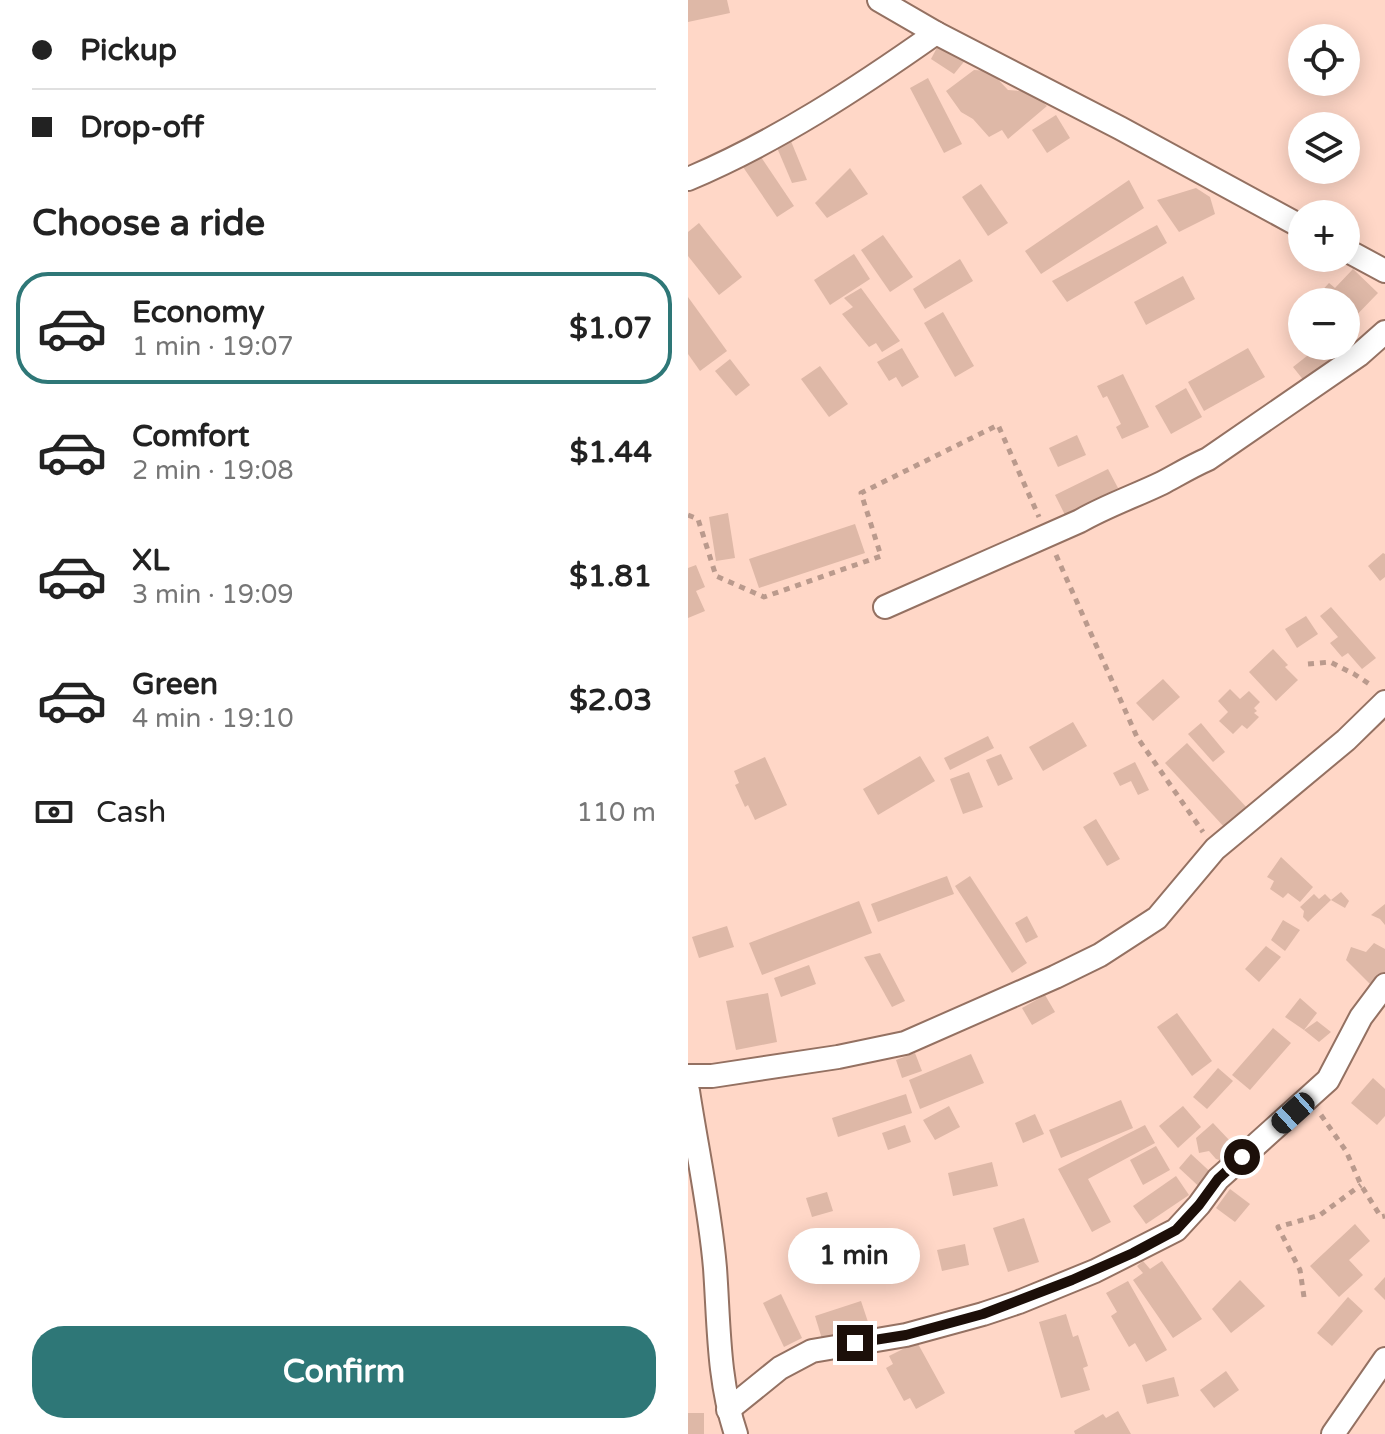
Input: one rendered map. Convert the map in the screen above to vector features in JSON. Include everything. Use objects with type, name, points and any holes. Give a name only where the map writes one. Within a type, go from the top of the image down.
[{"type":"street","points":[[879,0],[1288,219]]},
{"type":"street","points":[[688,179],[803,120],[869,80],[936,33]]},
{"type":"street","points":[[1360,258],[1385,271]]},
{"type":"street","points":[[885,607],[1080,521],[1208,459],[1359,355],[1385,332]]},
{"type":"street","points":[[688,1076],[712,1076],[838,1057],[905,1043],[1100,955],[1157,918],[1215,849],[1346,740],[1380,695]]},
{"type":"street","points":[[728,1410],[780,1368],[812,1351],[906,1335],[983,1314],[1095,1271],[1176,1230],[1218,1179],[1328,1080],[1361,1017],[1385,985]]},
{"type":"street","points":[[688,1091],[715,1267],[718,1329],[728,1410],[736,1434]]},
{"type":"street","points":[[1333,1434],[1385,1359]]},
{"type":"path","points":[[1308,664],[1330,662],[1354,674],[1380,695]]},
{"type":"path","points":[[1308,1098],[1346,1151],[1361,1185],[1381,1217],[1385,1216]]},
{"type":"path","points":[[1304,1297],[1300,1270],[1278,1227],[1320,1215],[1361,1185]]},
{"type":"building","points":[[688,0],[727,0],[730,13],[688,22]]},
{"type":"building","points":[[940,42],[967,58],[954,74],[931,59]]},
{"type":"building","points":[[974,70],[990,71],[1008,90],[1032,92],[1047,106],[1008,139],[1002,130],[989,137],[973,119],[961,112],[946,91]]},
{"type":"building","points":[[928,78],[962,144],[944,153],[910,88]]},
{"type":"building","points":[[1056,115],[1070,138],[1047,153],[1032,130]]},
{"type":"building","points":[[788,134],[807,180],[792,183],[775,143]]},
{"type":"building","points":[[761,157],[794,206],[777,217],[741,164]]},
{"type":"building","points":[[850,168],[868,194],[827,218],[815,203]]},
{"type":"building","points":[[1129,180],[1144,208],[1041,274],[1025,251]]},
{"type":"building","points":[[981,184],[1008,223],[988,236],[962,197]]},
{"type":"building","points":[[1196,188],[1210,197],[1215,214],[1179,232],[1157,200]]},
{"type":"building","points":[[699,223],[742,277],[719,295],[688,256],[688,232]]},
{"type":"building","points":[[1157,225],[1167,243],[1067,302],[1052,281]]},
{"type":"building","points":[[883,235],[913,277],[890,292],[861,250]]},
{"type":"building","points":[[854,254],[870,279],[830,305],[814,280]]},
{"type":"building","points":[[960,259],[973,281],[925,309],[913,289]]},
{"type":"building","points":[[1350,272],[1356,272],[1378,293],[1360,312],[1360,288],[1335,288]]},
{"type":"building","points":[[1183,276],[1195,299],[1146,325],[1134,302]]},
{"type":"building","points":[[861,288],[900,341],[882,352],[876,343],[869,347],[842,314],[853,307],[844,298]]},
{"type":"building","points":[[688,297],[727,351],[700,371],[688,354]]},
{"type":"building","points":[[943,312],[974,366],[955,377],[924,323]]},
{"type":"building","points":[[902,348],[919,377],[902,387],[896,377],[889,381],[877,362]]},
{"type":"building","points":[[1248,348],[1265,377],[1204,411],[1188,382]]},
{"type":"building","points":[[730,359],[750,385],[736,396],[715,371]]},
{"type":"building","points":[[1302,360],[1334,360],[1305,382],[1293,367]]},
{"type":"building","points":[[820,366],[848,404],[829,417],[801,379]]},
{"type":"building","points":[[1123,374],[1149,427],[1122,439],[1116,427],[1121,424],[1107,396],[1103,398],[1097,386]]},
{"type":"building","points":[[1186,388],[1202,417],[1171,434],[1155,406]]},
{"type":"building","points":[[1077,435],[1086,455],[1058,467],[1049,448]]},
{"type":"building","points":[[1108,469],[1118,488],[1065,515],[1055,495]]},
{"type":"building","points":[[728,513],[735,558],[716,561],[709,517]]},
{"type":"building","points":[[855,524],[865,553],[759,588],[749,559]]},
{"type":"building","points":[[1383,553],[1385,577],[1380,581],[1368,566]]},
{"type":"building","points":[[696,565],[705,587],[696,591],[705,611],[688,618],[688,568]]},
{"type":"building","points":[[1331,607],[1376,658],[1362,669],[1348,653],[1342,657],[1330,643],[1338,637],[1320,616]]},
{"type":"building","points":[[1306,616],[1318,634],[1297,648],[1285,629]]},
{"type":"building","points":[[1273,649],[1298,680],[1276,701],[1249,672]]},
{"type":"building","points":[[1163,679],[1180,697],[1153,721],[1136,703]]},
{"type":"building","points":[[1230,689],[1240,699],[1249,691],[1260,702],[1254,708],[1257,711],[1254,713],[1259,717],[1247,729],[1242,725],[1233,734],[1219,721],[1228,712],[1218,701]]},
{"type":"building","points":[[1073,722],[1087,746],[1043,771],[1029,747]]},
{"type":"building","points":[[1201,723],[1225,752],[1213,762],[1188,734]]},
{"type":"building","points":[[988,736],[994,748],[950,770],[944,758]]},
{"type":"building","points":[[1187,743],[1248,809],[1226,829],[1165,763]]},
{"type":"building","points":[[1001,754],[1013,779],[998,786],[986,760]]},
{"type":"building","points":[[920,756],[935,781],[878,815],[863,789]]},
{"type":"building","points":[[765,757],[787,805],[755,820],[735,785],[739,783],[734,771]]},
{"type":"building","points":[[1135,762],[1149,790],[1138,795],[1131,781],[1120,786],[1113,773]]},
{"type":"building","points":[[969,772],[983,807],[963,814],[950,779]]},
{"type":"building","points":[[1096,819],[1120,859],[1107,866],[1083,827]]},
{"type":"building","points":[[1281,857],[1313,887],[1300,902],[1288,893],[1283,898],[1270,889],[1274,881],[1267,877]]},
{"type":"building","points":[[947,876],[954,894],[878,922],[871,904]]},
{"type":"building","points":[[970,876],[1027,963],[1012,973],[955,886]]},
{"type":"building","points":[[1341,892],[1349,901],[1345,908],[1331,900]]},
{"type":"building","points":[[1314,894],[1319,899],[1325,894],[1331,900],[1308,922],[1300,907]]},
{"type":"building","points":[[859,901],[872,933],[762,975],[749,943]]},
{"type":"building","points":[[1385,904],[1385,925],[1371,915]]},
{"type":"building","points":[[1027,916],[1038,937],[1026,943],[1015,923]]},
{"type":"building","points":[[1283,920],[1300,930],[1285,951],[1271,940]]},
{"type":"building","points":[[727,926],[734,947],[699,958],[692,937]]},
{"type":"building","points":[[1374,943],[1385,949],[1385,972],[1372,986],[1346,960],[1351,947],[1366,952]]},
{"type":"building","points":[[1266,946],[1281,957],[1259,982],[1245,969]]},
{"type":"building","points":[[880,953],[905,1001],[892,1007],[864,957]]},
{"type":"building","points":[[809,965],[816,984],[781,997],[774,978]]},
{"type":"building","points":[[768,993],[777,1042],[736,1050],[726,1001]]},
{"type":"building","points":[[1045,995],[1055,1012],[1032,1025],[1022,1008]]},
{"type":"building","points":[[1300,998],[1317,1013],[1304,1030],[1285,1017]]},
{"type":"building","points":[[1177,1013],[1212,1061],[1192,1076],[1157,1027]]},
{"type":"building","points":[[1317,1021],[1331,1032],[1319,1042],[1304,1030]]},
{"type":"building","points":[[1273,1028],[1291,1043],[1250,1090],[1232,1075]]},
{"type":"building","points":[[915,1053],[922,1071],[902,1078],[896,1060]]},
{"type":"building","points":[[971,1054],[984,1083],[920,1109],[909,1080]]},
{"type":"building","points":[[1218,1068],[1233,1081],[1207,1109],[1193,1097]]},
{"type":"building","points":[[1373,1078],[1385,1089],[1385,1116],[1377,1125],[1351,1103]]},
{"type":"building","points":[[906,1094],[912,1113],[838,1137],[832,1118]]},
{"type":"building","points":[[1121,1100],[1133,1128],[1061,1158],[1049,1130]]},
{"type":"building","points":[[949,1106],[960,1127],[935,1140],[923,1120]]},
{"type":"building","points":[[1183,1106],[1201,1127],[1178,1148],[1159,1126]]},
{"type":"building","points":[[1035,1114],[1044,1134],[1023,1143],[1015,1123]]},
{"type":"building","points":[[1213,1123],[1230,1141],[1237,1155],[1229,1163],[1216,1159],[1209,1151],[1199,1153],[1196,1138]]},
{"type":"building","points":[[905,1125],[911,1142],[888,1150],[882,1133]]},
{"type":"building","points":[[1145,1125],[1155,1143],[1088,1179],[1111,1222],[1092,1232],[1058,1169]]},
{"type":"building","points":[[1156,1146],[1170,1170],[1143,1185],[1130,1160]]},
{"type":"building","points":[[1191,1154],[1218,1179],[1206,1193],[1179,1168]]},
{"type":"building","points":[[992,1162],[998,1186],[953,1196],[948,1173]]},
{"type":"building","points":[[1176,1176],[1189,1195],[1146,1224],[1133,1206]]},
{"type":"building","points":[[1230,1189],[1250,1204],[1235,1222],[1216,1208]]},
{"type":"building","points":[[827,1192],[833,1211],[812,1217],[806,1198]]},
{"type":"building","points":[[1024,1218],[1039,1262],[1008,1272],[993,1228]]},
{"type":"building","points":[[1355,1224],[1370,1241],[1349,1260],[1363,1275],[1339,1297],[1310,1266]]},
{"type":"building","points":[[831,1234],[848,1272],[823,1283],[813,1261],[801,1266],[794,1250]]},
{"type":"building","points":[[965,1244],[969,1265],[942,1271],[937,1250]]},
{"type":"building","points":[[1143,1261],[1150,1269],[1162,1261],[1202,1319],[1173,1338],[1133,1280],[1143,1273],[1137,1266]]},
{"type":"building","points":[[1385,1277],[1385,1300],[1374,1289]]},
{"type":"building","points":[[1240,1280],[1265,1306],[1231,1333],[1212,1309]]},
{"type":"building","points":[[1128,1281],[1167,1350],[1146,1362],[1135,1343],[1129,1347],[1111,1316],[1117,1312],[1106,1293]]},
{"type":"building","points":[[781,1294],[802,1338],[784,1347],[763,1303]]},
{"type":"building","points":[[1348,1297],[1363,1311],[1332,1346],[1317,1333]]},
{"type":"building","points":[[861,1301],[869,1325],[822,1339],[815,1316]]},
{"type":"building","points":[[1066,1314],[1073,1337],[1078,1335],[1088,1366],[1083,1368],[1090,1390],[1061,1398],[1039,1322]]},
{"type":"building","points":[[917,1342],[945,1393],[916,1409],[910,1398],[904,1401],[886,1368],[893,1364],[889,1356]]},
{"type":"building","points":[[1226,1371],[1239,1390],[1214,1408],[1200,1390]]},
{"type":"building","points":[[1174,1377],[1179,1396],[1147,1404],[1142,1385]]},
{"type":"building","points":[[1118,1411],[1131,1434],[1075,1434],[1074,1431],[1103,1414],[1106,1418]]},
{"type":"building","points":[[688,1413],[704,1413],[704,1434],[688,1434]]},
{"type":"route","points":[[855,1343],[906,1335],[983,1314],[1019,1302],[1133,1253],[1176,1230],[1218,1179],[1242,1157]]}]
